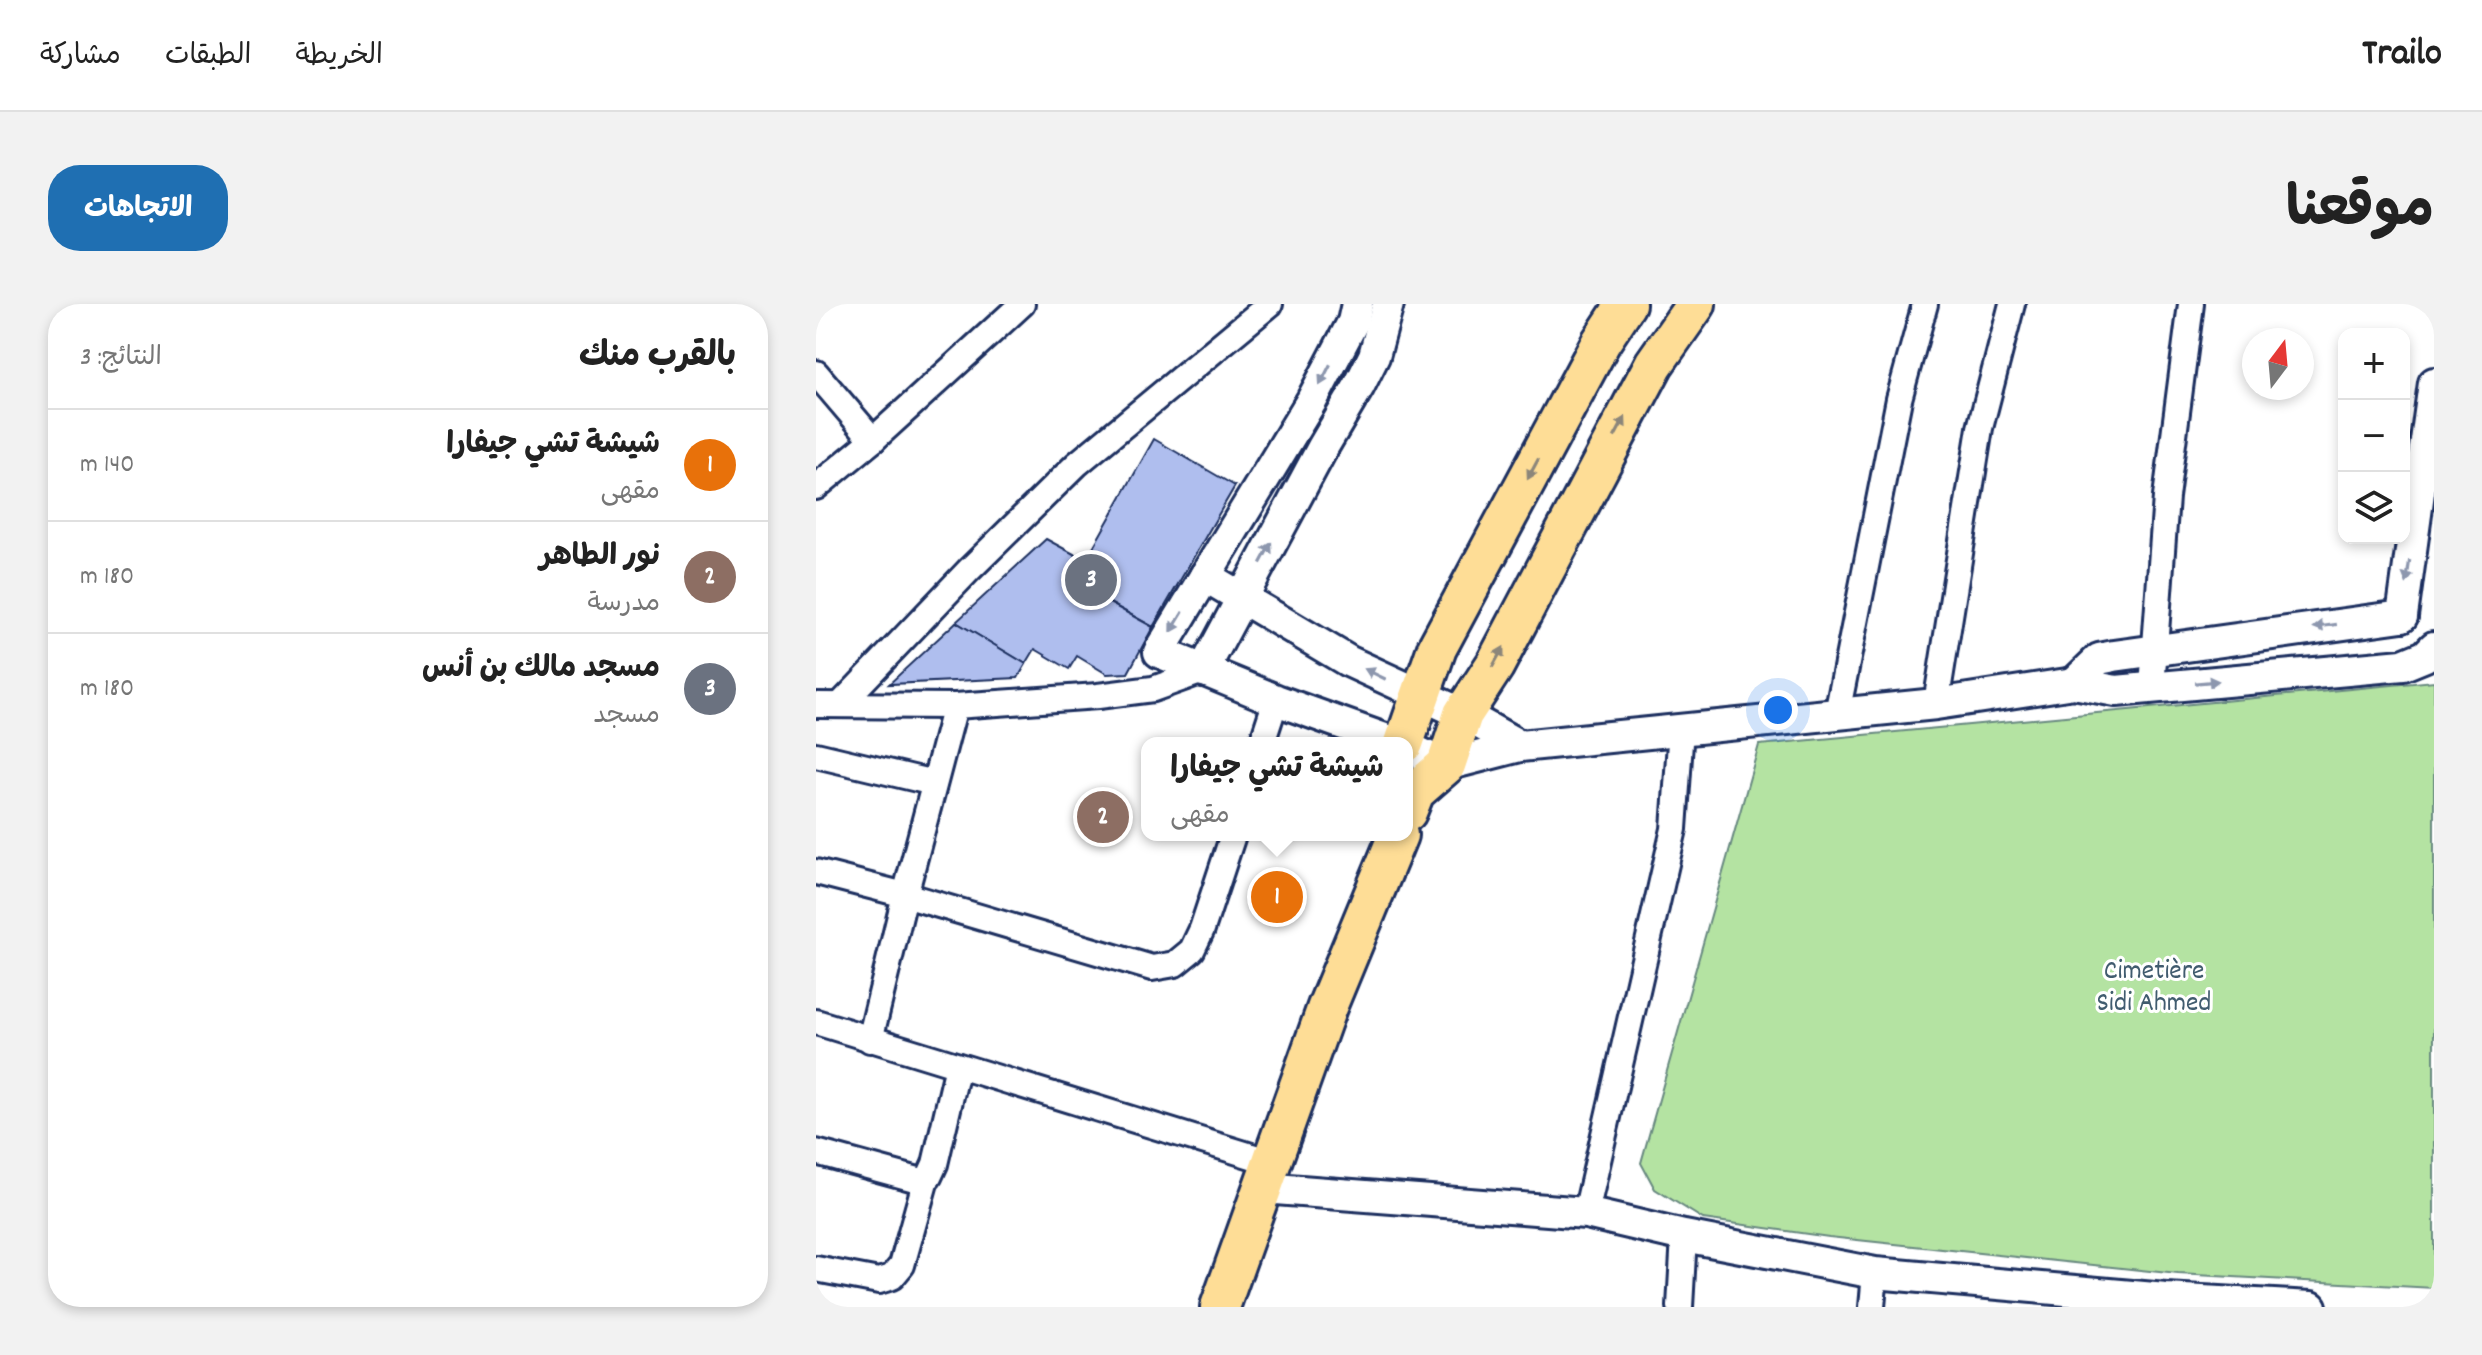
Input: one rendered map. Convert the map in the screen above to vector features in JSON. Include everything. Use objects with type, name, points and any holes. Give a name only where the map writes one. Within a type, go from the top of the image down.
[{"type":"main road","points":[[1413,786],[1446,765],[1463,714],[1495,665],[1654,364],[1696,304]]},
{"type":"main road","points":[[1408,737],[1419,695],[1437,648],[1622,308],[1671,339]]},
{"type":"main road","points":[[1220,1307],[1327,1007],[1396,841]]},
{"type":"street","points":[[816,487],[873,440],[1022,304]]},
{"type":"street","points":[[828,705],[1077,464],[1270,304]]},
{"type":"street","points":[[1153,689],[1159,652],[1312,400],[1353,322],[1357,304]]},
{"type":"street","points":[[828,705],[955,706],[1033,702],[1153,689],[1203,671],[1364,376],[1374,356],[1388,304]]},
{"type":"street","points":[[1837,714],[1899,399],[1925,304]]},
{"type":"street","points":[[1936,704],[1980,428],[2012,304]]},
{"type":"street","points":[[2152,687],[2166,497],[2191,304]]},
{"type":"street","points":[[816,373],[873,440]]},
{"type":"street","points":[[2402,616],[2434,383]]},
{"type":"street","points":[[1205,576],[1348,661],[1463,714],[1520,746]]},
{"type":"street","points":[[2074,683],[2099,659],[2402,616]]},
{"type":"street","points":[[1413,748],[1446,765],[1520,746],[1936,704],[2074,683],[2116,691],[2403,665],[2425,656],[2434,646],[2402,616]]},
{"type":"street","points":[[2274,633],[2275,676]]},
{"type":"street","points":[[1159,652],[1276,700],[1379,737]]},
{"type":"street","points":[[1264,737],[1276,700]]},
{"type":"street","points":[[870,1040],[955,706]]},
{"type":"street","points":[[1586,1213],[1674,829],[1681,728]]},
{"type":"street","points":[[816,755],[934,783]]},
{"type":"street","points":[[816,872],[1152,968],[1175,964],[1192,950],[1231,841]]},
{"type":"street","points":[[816,1022],[958,1066],[1266,1175],[1586,1213],[1684,1236],[2016,1297],[2311,1307]]},
{"type":"street","points":[[816,1269],[879,1281],[892,1277],[902,1265],[926,1179],[935,1164],[958,1066]]},
{"type":"street","points":[[816,1152],[922,1181],[926,1179]]},
{"type":"street","points":[[1680,1307],[1684,1236]]},
{"type":"street","points":[[1872,1307],[1875,1273]]},
{"type":"green space","name":"Cimetière Sidi Ahmed","points":[[2434,681],[2434,1288],[2178,1274],[1829,1237],[1703,1219],[1655,1189],[1641,1163],[1759,745]]},
{"type":"building","points":[[1154,439],[1235,486],[1153,627],[1073,583]]},
{"type":"building","points":[[1046,539],[1085,560],[1073,583],[1153,627],[1128,673],[1107,674],[1077,656],[1069,669],[1035,649],[1026,664],[956,622]]},
{"type":"building","points":[[956,622],[1026,664],[1018,678],[889,684]]},
{"type":"place","name":"مسجد مالك بن أنس","points":[[1091,580]]},
{"type":"place","name":"نور الطاهر","points":[[1103,817]]},
{"type":"place","name":"شيشة تشي جيفارا","points":[[1277,897]]}]
